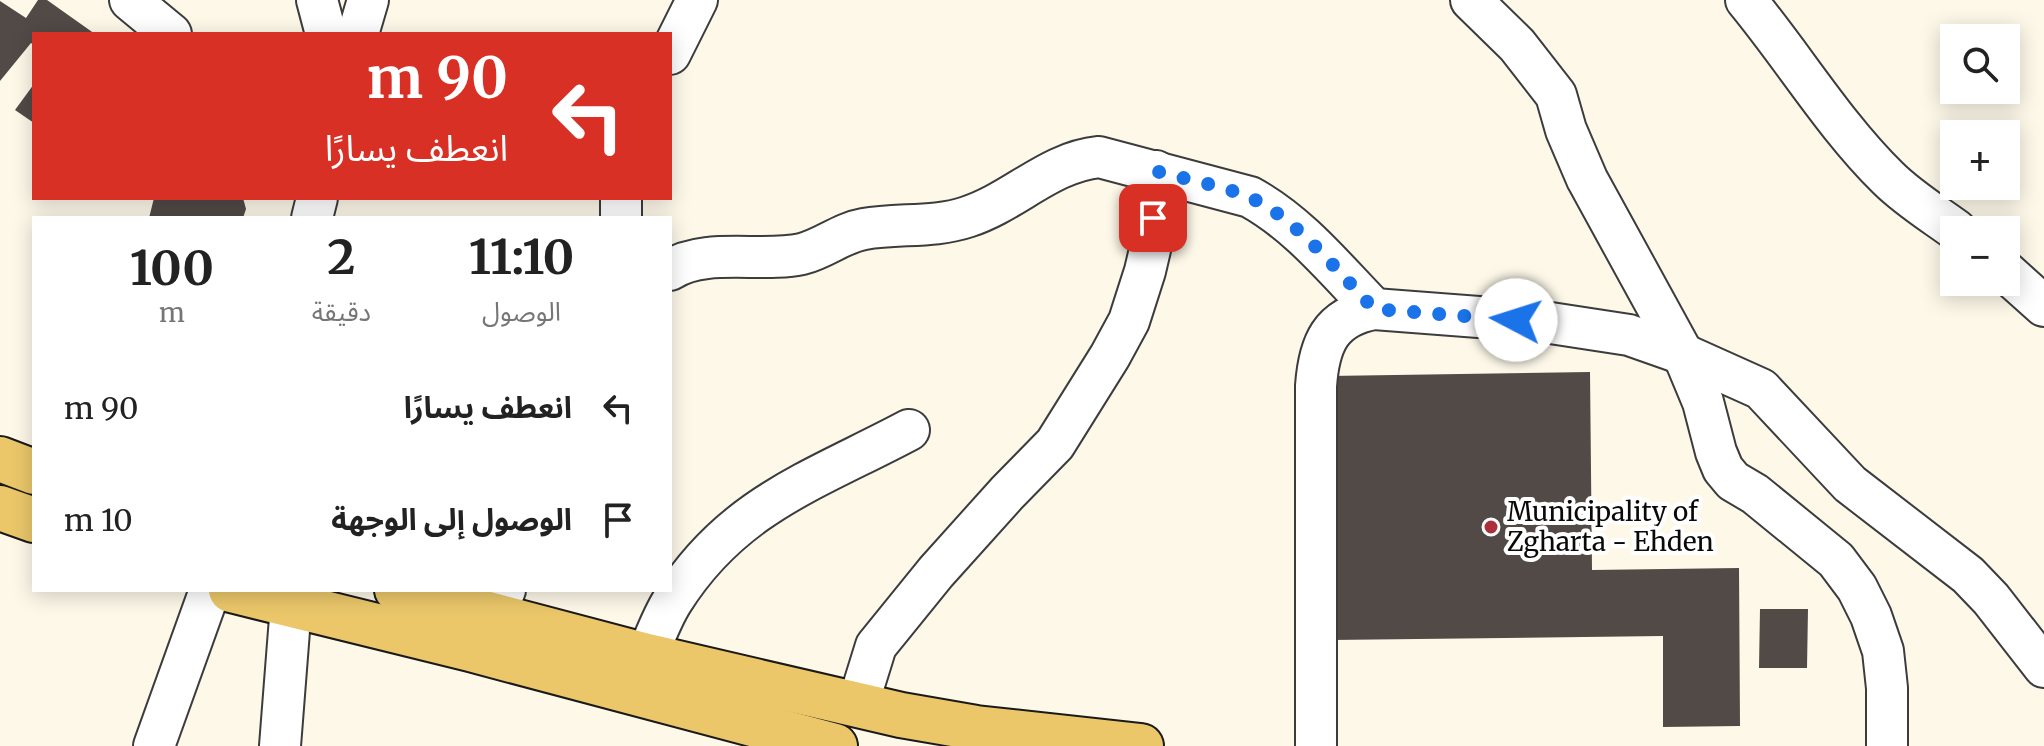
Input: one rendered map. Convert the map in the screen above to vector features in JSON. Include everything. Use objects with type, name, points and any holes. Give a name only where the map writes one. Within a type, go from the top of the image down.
[{"type":"main road","points":[[0,459],[32,471]]},
{"type":"main road","points":[[0,508],[32,519]]},
{"type":"main road","points":[[239,592],[835,746]]},
{"type":"main road","points":[[413,592],[499,603],[647,656],[901,715],[976,728],[1141,746]]},
{"type":"street","points":[[130,0],[169,32]]},
{"type":"street","points":[[317,0],[325,32]]},
{"type":"street","points":[[359,32],[368,0]]},
{"type":"street","points":[[672,50],[697,0]]},
{"type":"street","points":[[1471,0],[1517,45],[1556,95],[1566,130],[1587,179],[1683,354],[1703,402],[1723,469],[1733,481],[1755,494],[1836,560],[1857,588],[1883,651],[1887,688],[1887,746]]},
{"type":"street","points":[[1746,0],[1783,44],[1828,108],[1888,179],[1940,218]]},
{"type":"street","points":[[672,269],[694,261],[803,254],[822,248],[846,233],[866,228],[949,222],[968,217],[1055,169],[1082,159],[1099,157],[1250,197],[1272,209],[1374,309]]},
{"type":"street","points":[[858,704],[876,646],[936,572],[1055,444],[1110,356],[1129,321],[1145,271],[1152,241],[1156,171]]},
{"type":"street","points":[[2020,285],[2044,306]]},
{"type":"street","points":[[1316,746],[1318,363],[1333,329],[1341,321],[1351,313],[1374,309],[1558,324],[1629,335],[1683,354],[1761,389],[1850,484],[1968,575],[1991,599],[2044,667]]},
{"type":"street","points":[[647,656],[672,601],[721,539],[741,522],[819,473],[909,430]]},
{"type":"street","points":[[154,746],[209,592]]},
{"type":"street","points":[[280,746],[291,605]]},
{"type":"building","points":[[38,0],[47,0],[92,32],[32,32],[32,44],[0,81],[0,1],[26,18]]},
{"type":"building","points":[[32,87],[32,122],[15,110]]},
{"type":"building","points":[[154,200],[244,200],[246,209],[244,216],[150,216]]},
{"type":"building","points":[[1590,372],[1592,570],[1739,568],[1740,726],[1663,727],[1663,636],[1331,640],[1329,376]]},
{"type":"building","points":[[1760,609],[1808,609],[1807,668],[1759,668]]},
{"type":"place","name":"Municipality of Zgharta - Ehden","points":[[1491,527]]},
{"type":"route","points":[[1153,218],[1156,171],[1250,197],[1272,209],[1374,309],[1516,320]]}]
